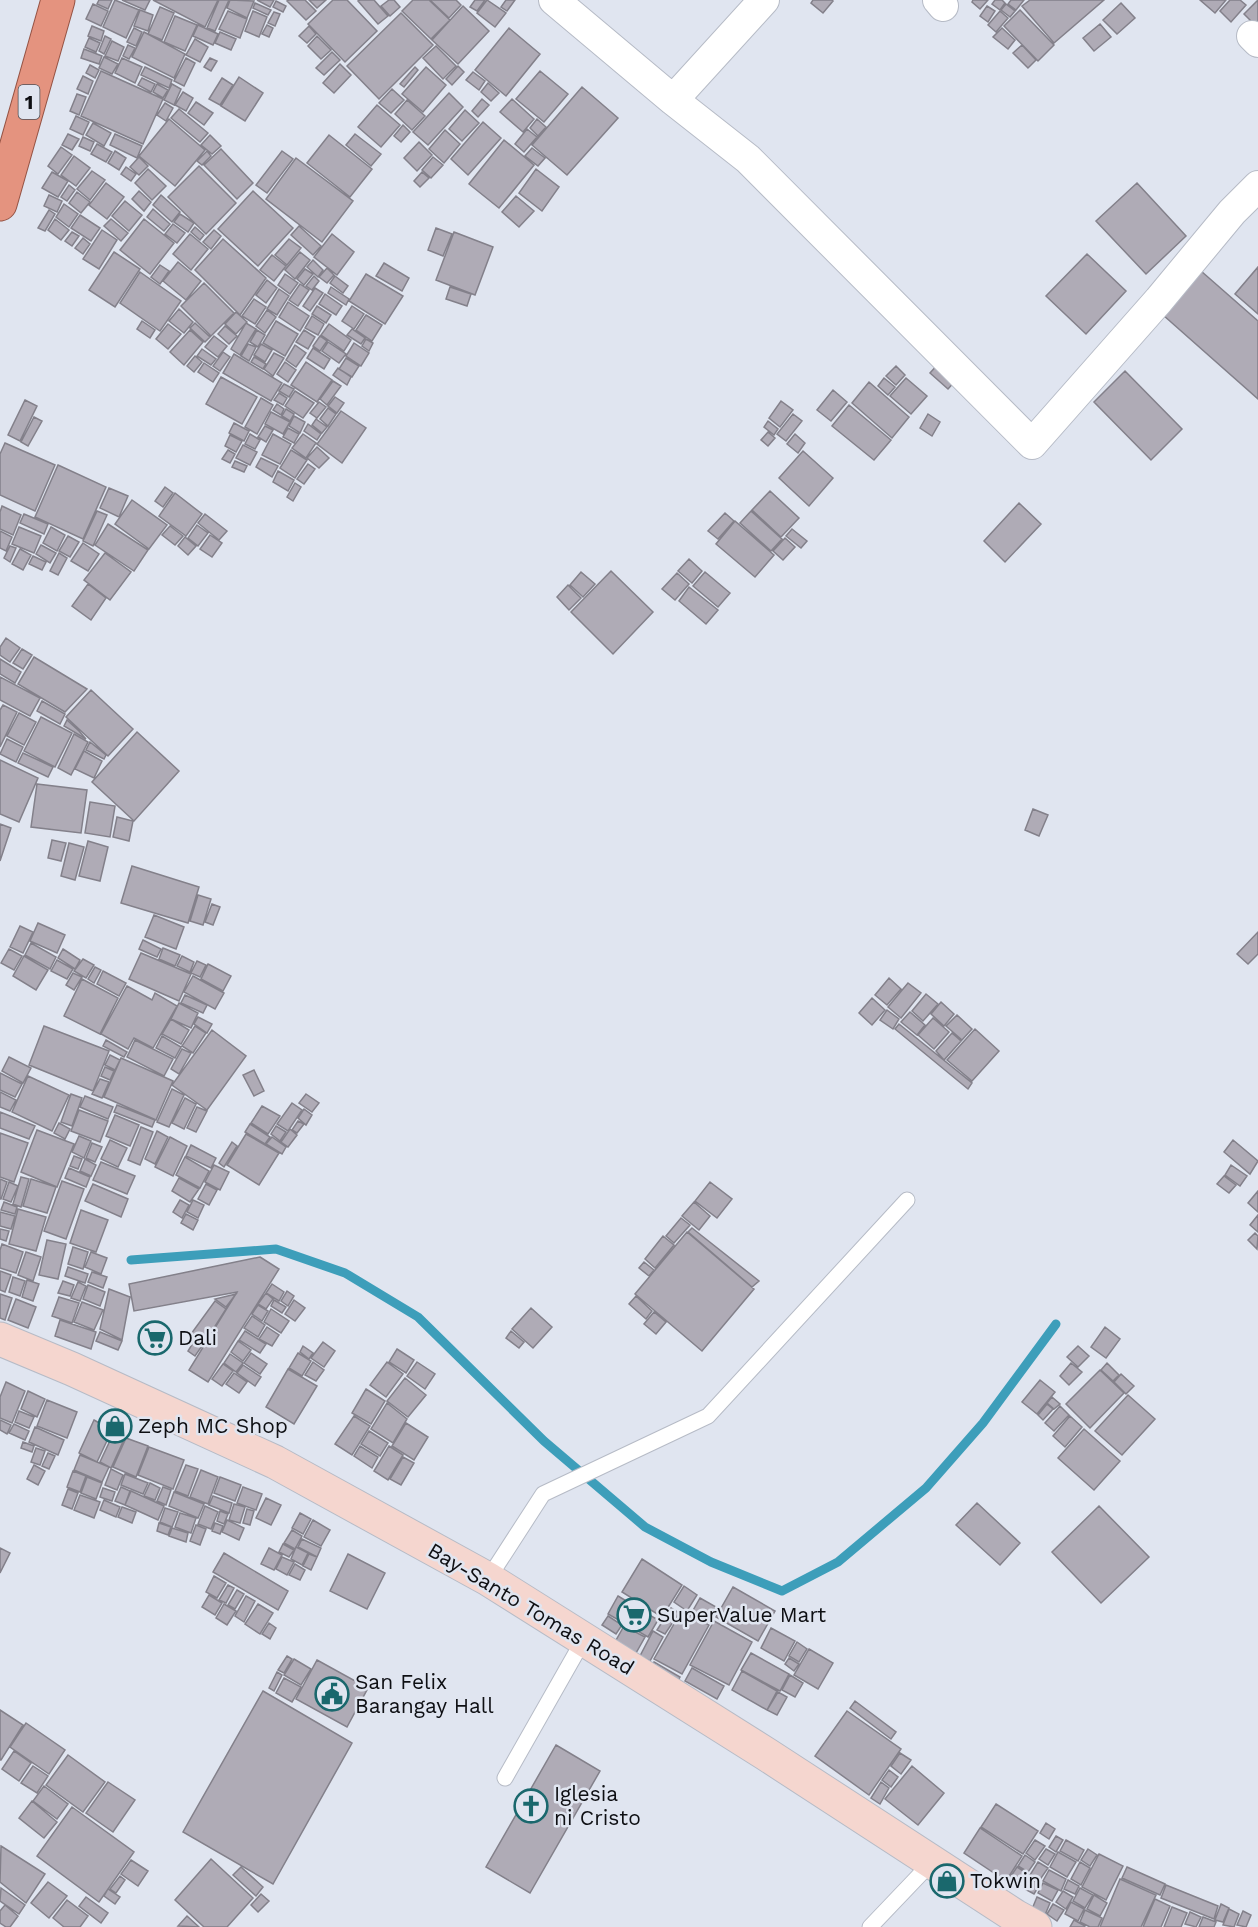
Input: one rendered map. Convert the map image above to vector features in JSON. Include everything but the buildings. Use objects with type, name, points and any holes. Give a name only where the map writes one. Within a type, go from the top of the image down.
[{"type":"highway","name":"1","points":[[0,204],[58,0]]},
{"type":"main road","name":"Bay-Santo Tomas Road","points":[[0,1339],[72,1369],[275,1462],[488,1579],[1035,1927]]},
{"type":"street","points":[[554,0],[673,100],[748,159],[1032,444],[1159,300],[1232,212],[1258,186]]},
{"type":"street","points":[[673,100],[764,0]]},
{"type":"lane","points":[[488,1579],[543,1494],[708,1416],[907,1200]]},
{"type":"lane","points":[[505,1778],[584,1639]]},
{"type":"lane","points":[[870,1927],[932,1862]]},
{"type":"waterway","points":[[131,1260],[276,1249],[345,1273],[418,1317],[544,1441],[645,1527],[711,1562],[782,1591],[838,1562],[926,1488],[983,1423],[1056,1324]]},
{"type":"place","name":"Dali","points":[[155,1338]]},
{"type":"place","name":"Zeph MC Shop","points":[[115,1426]]},
{"type":"place","name":"SuperValue Mart","points":[[634,1615]]},
{"type":"place","name":"San Felix Barangay Hall","points":[[332,1694]]},
{"type":"place","name":"Iglesia ni Cristo","points":[[531,1806]]},
{"type":"place","name":"Tokwin","points":[[947,1881]]}]
